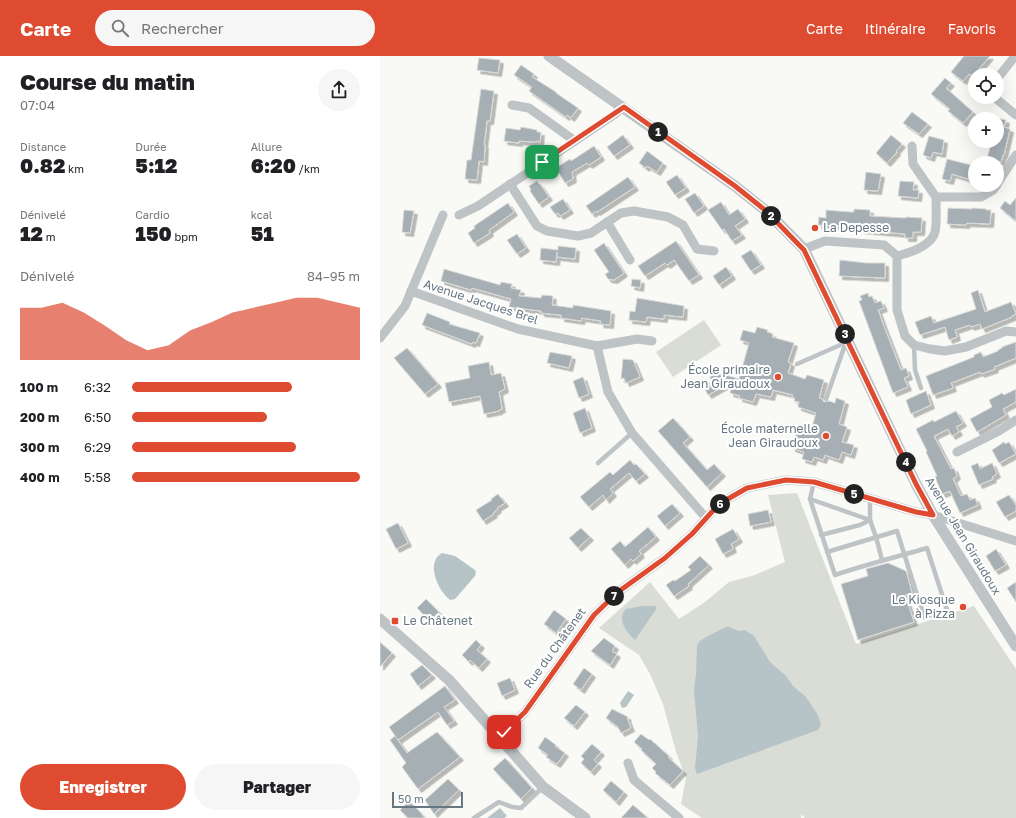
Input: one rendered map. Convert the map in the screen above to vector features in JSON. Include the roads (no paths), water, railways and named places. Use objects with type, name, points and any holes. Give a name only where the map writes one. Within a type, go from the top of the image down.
[{"type":"street","name":"Avenue Jean Giraudoux","points":[[549,56],[735,186],[765,210],[804,250],[916,484],[933,515],[1016,646]]},
{"type":"street","points":[[1004,70],[1014,56]]},
{"type":"street","points":[[1003,104],[1016,115]]},
{"type":"street","points":[[512,105],[529,108],[575,141]]},
{"type":"street","points":[[459,215],[478,206],[624,107]]},
{"type":"street","points":[[897,256],[911,253],[927,243],[935,232],[936,197],[913,164],[912,146]]},
{"type":"street","points":[[1004,174],[1016,155]]},
{"type":"street","points":[[510,184],[537,226],[547,231],[578,236],[591,233],[621,213],[634,211],[668,216],[682,225],[697,249],[714,251]]},
{"type":"street","points":[[936,197],[981,197],[990,192]]},
{"type":"street","points":[[380,338],[405,306],[443,215]]},
{"type":"street","points":[[607,222],[630,260]]},
{"type":"street","points":[[804,250],[825,241],[884,245],[897,256]]},
{"type":"street","points":[[897,256],[896,310],[904,336],[914,345],[930,349],[945,350],[966,347],[1006,331],[1016,332]]},
{"type":"street","name":"Avenue Jacques Brel","points":[[411,291],[518,329],[598,346]]},
{"type":"street","points":[[652,341],[636,339],[598,346],[608,392],[632,433],[706,518]]},
{"type":"street","points":[[957,452],[999,431],[1016,420]]},
{"type":"street","name":"Rue du Châtenet","points":[[500,737],[525,712],[594,615],[618,592],[665,558],[692,534],[719,504],[747,488],[786,480],[814,482],[916,512],[933,515],[1016,541]]},
{"type":"street","points":[[380,619],[448,680],[543,787],[585,818]]},
{"type":"street","points":[[628,763],[634,780],[680,818]]},
{"type":"lane","points":[[796,364],[847,342]]},
{"type":"lane","points":[[826,399],[847,342]]},
{"type":"lane","points":[[914,345],[915,370],[921,388]]},
{"type":"lane","points":[[598,463],[632,433]]},
{"type":"lane","points":[[814,482],[810,499],[821,535],[835,575],[882,560],[904,554],[927,548],[948,610],[924,617],[904,554],[897,531],[827,552]]},
{"type":"lane","points":[[810,499],[870,520]]},
{"type":"lane","points":[[870,499],[870,520],[882,560]]},
{"type":"lane","points":[[821,535],[860,525],[870,520]]},
{"type":"lane","points":[[474,818],[499,802],[512,807],[521,808],[543,787]]},
{"type":"place","name":"La Depesse","points":[[815,228]]},
{"type":"place","name":"École primaire Jean Giraudoux","points":[[778,377]]},
{"type":"place","name":"École maternelle Jean Giraudoux","points":[[826,436]]},
{"type":"place","name":"Le Kiosque à Pizza","points":[[963,607]]},
{"type":"place","name":"Le Châtenet","points":[[395,621]]}]
